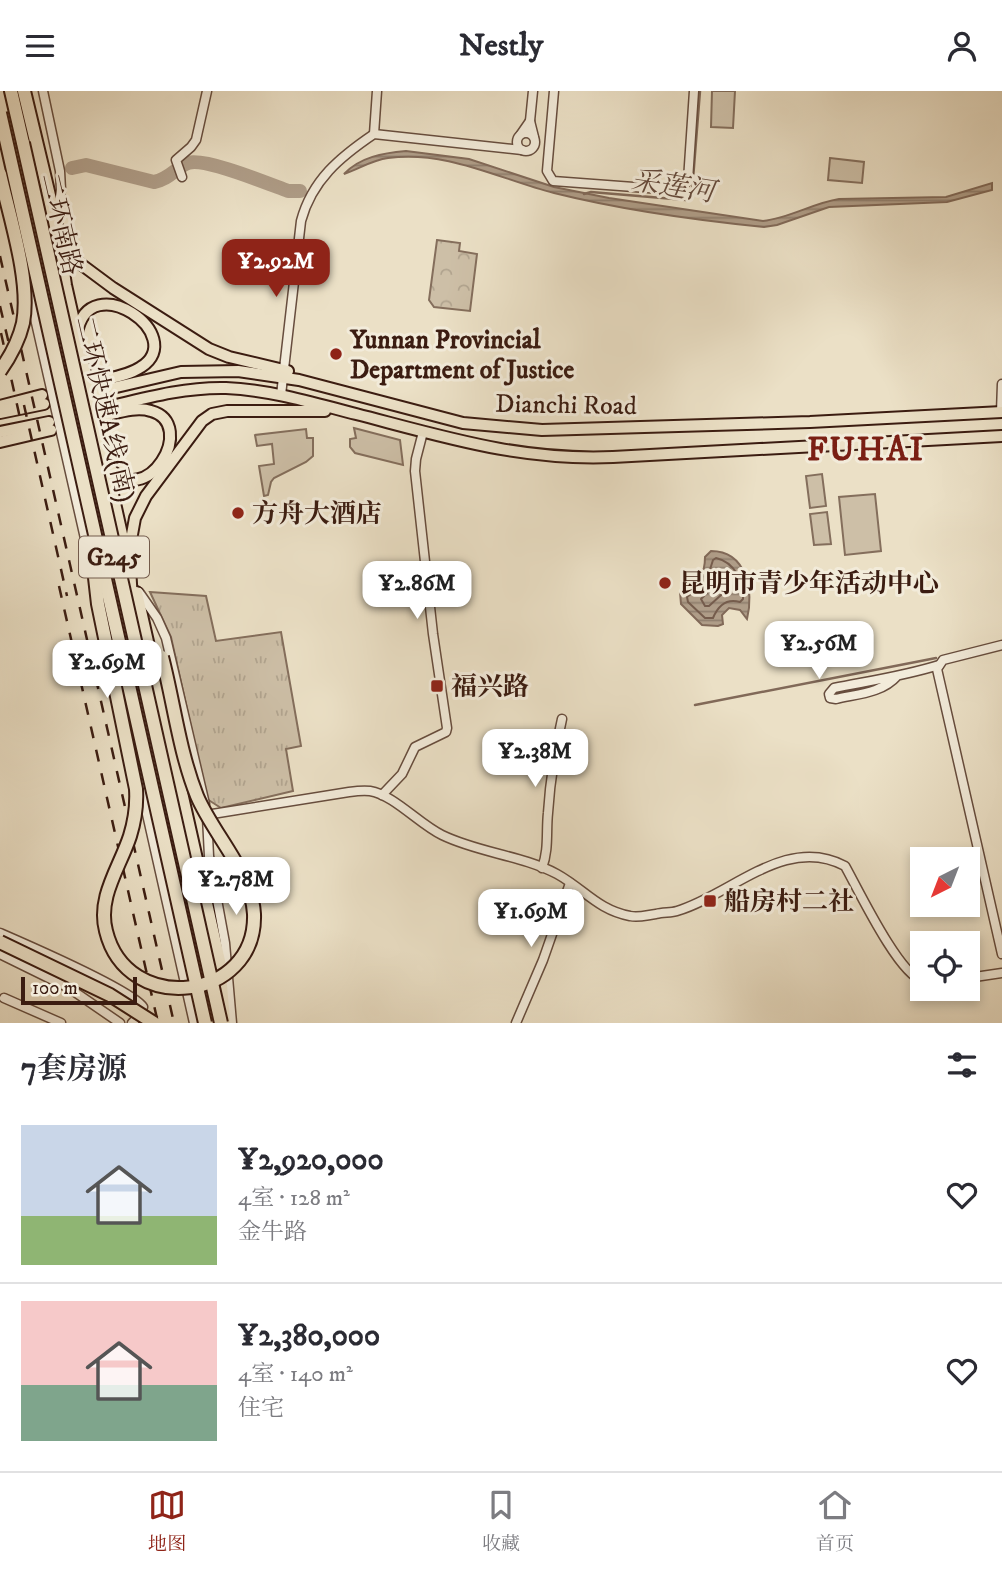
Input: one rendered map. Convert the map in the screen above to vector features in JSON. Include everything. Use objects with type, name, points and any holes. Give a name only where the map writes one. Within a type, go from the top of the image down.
[{"type":"highway","name":"二环快速A线(南)","points":[[10,91],[221,1023]]},
{"type":"highway","points":[[24,91],[58,233]]},
{"type":"highway","points":[[0,113],[206,1023]]},
{"type":"highway","points":[[0,174],[17,250],[24,303],[19,335],[0,371]]},
{"type":"highway","points":[[89,509],[96,592],[136,789],[132,828],[106,900],[106,931],[120,960],[138,976],[162,986],[191,988],[215,980],[234,965],[249,940],[254,916],[252,900],[245,880],[209,822],[194,788],[132,580]]},
{"type":"highway","points":[[157,659],[219,961],[221,1023]]},
{"type":"highway","points":[[1,950],[110,995],[154,1023]]},
{"type":"main road","name":"二环南路","points":[[10,91],[138,667],[221,1023]]},
{"type":"main road","name":"二环南路","points":[[0,103],[206,1023]]},
{"type":"main road","points":[[26,166],[68,251],[91,272],[201,344],[224,355],[268,366],[281,374]]},
{"type":"main road","points":[[58,233],[66,285],[132,580]]},
{"type":"main road","points":[[77,335],[79,325],[87,313],[110,305],[126,308],[136,315],[148,327],[152,336],[153,354],[145,365],[95,387],[192,371],[281,374]]},
{"type":"main road","points":[[260,391],[272,388],[281,374]]},
{"type":"main road","name":"Dianchi Road","points":[[281,374],[471,425],[542,430],[797,423],[1002,412]]},
{"type":"main road","name":"Dianchi Road","points":[[106,463],[115,475],[136,479],[145,477],[163,460],[170,437],[165,421],[153,411],[139,409],[101,413],[183,390],[216,388],[281,395],[512,453],[585,458],[1002,436]]},
{"type":"main road","points":[[0,406],[43,399],[0,414]]},
{"type":"main road","points":[[138,667],[130,544],[137,512],[146,496],[206,417],[227,411],[289,409],[369,418]]},
{"type":"main road","points":[[0,432],[50,426],[0,442]]},
{"type":"street","points":[[43,91],[60,171],[58,233]]},
{"type":"street","points":[[182,177],[176,160],[196,140],[207,91]]},
{"type":"street","points":[[374,134],[377,91]]},
{"type":"street","points":[[281,395],[281,374],[294,272],[305,209],[309,197],[325,173],[374,134],[530,150],[534,143],[530,121],[533,91]]},
{"type":"street","points":[[554,91],[547,171],[553,181],[674,190],[682,188],[688,180],[694,91]]},
{"type":"street","points":[[522,150],[517,143],[530,121]]},
{"type":"street","points":[[499,148],[519,136],[530,134],[534,143],[549,149]]},
{"type":"street","points":[[0,166],[194,1023]]},
{"type":"street","points":[[1002,384],[1002,412]]},
{"type":"street","points":[[382,795],[398,780],[415,747],[423,741],[440,737],[446,733],[447,728],[433,634],[415,471],[423,432]]},
{"type":"street","points":[[132,580],[157,618],[166,638],[206,815],[209,856],[225,943],[232,1023]]},
{"type":"street","points":[[1002,645],[943,660],[937,669],[1002,954]]},
{"type":"street","points":[[897,676],[890,685],[881,688],[836,699],[830,698],[829,694],[834,688],[939,665]]},
{"type":"street","points":[[542,867],[547,855],[546,829],[552,774],[562,719]]},
{"type":"street","points":[[206,815],[370,791],[382,795],[425,826],[460,843],[542,867],[570,883],[601,907],[638,918],[677,911],[781,862],[817,858],[845,866],[887,940],[910,973]]},
{"type":"street","points":[[516,1023],[570,883]]},
{"type":"street","points":[[0,933],[112,986],[139,1002],[143,1007],[142,1013],[132,1023]]},
{"type":"street","points":[[0,966],[1,950],[69,988],[120,1023]]},
{"type":"street","points":[[980,976],[1002,973]]},
{"type":"street","points":[[4,998],[61,1023]]},
{"type":"green space","points":[[712,91],[735,91],[733,128],[711,127]]},
{"type":"green space","points":[[830,158],[864,162],[862,183],[828,180]]},
{"type":"green space","points":[[437,240],[460,243],[459,251],[477,254],[470,311],[434,307],[429,300]]},
{"type":"green space","points":[[354,428],[400,440],[403,465],[355,453],[350,447],[350,439],[356,438]]},
{"type":"green space","points":[[306,429],[307,438],[313,438],[313,456],[274,478],[268,495],[264,496],[259,466],[274,464],[272,444],[257,446],[255,435]]},
{"type":"green space","points":[[822,474],[826,506],[810,508],[806,476]]},
{"type":"green space","points":[[875,494],[881,551],[845,555],[839,497]]},
{"type":"green space","points":[[827,512],[831,544],[814,545],[810,514]]},
{"type":"green space","points":[[150,592],[206,596],[216,641],[281,632],[301,746],[286,749],[293,791],[221,808],[207,799],[171,637]]},
{"type":"water","name":"采莲河","points":[[406,151],[469,159],[554,187],[609,198],[763,221],[839,199],[946,197],[992,183],[992,190],[947,202],[829,207],[764,227],[606,205],[431,158],[382,159],[344,174],[372,157]]},
{"type":"water","points":[[711,551],[723,553],[740,565],[748,586],[747,619],[740,610],[729,608],[722,615],[723,624],[702,625],[681,604],[680,592],[698,579],[705,557]]},
{"type":"waterway","points":[[584,194],[591,192],[686,200],[692,192],[700,91]]},
{"type":"waterway","name":"采莲河","points":[[72,168],[86,165],[154,182],[183,165],[196,162],[237,172],[288,191],[300,191]]},
{"type":"waterway","points":[[695,705],[936,658]]},
{"type":"railway","points":[[0,256],[174,1023]]},
{"type":"railway","points":[[0,306],[9,344]]},
{"type":"railway","points":[[1,333],[20,418]]},
{"type":"railway","points":[[24,405],[67,596]]},
{"type":"railway","points":[[59,586],[158,1023]]},
{"type":"place","name":"Yunnan Provincial Department of Justice","points":[[336,354]]},
{"type":"place","name":"方舟大酒店","points":[[238,513]]},
{"type":"place","name":"昆明市青少年活动中心","points":[[665,583]]},
{"type":"place","name":"福兴路","points":[[437,686]]},
{"type":"place","name":"船房村二社","points":[[710,901]]},
{"type":"district","name":"FUHAI","points":[[866,448]]}]
